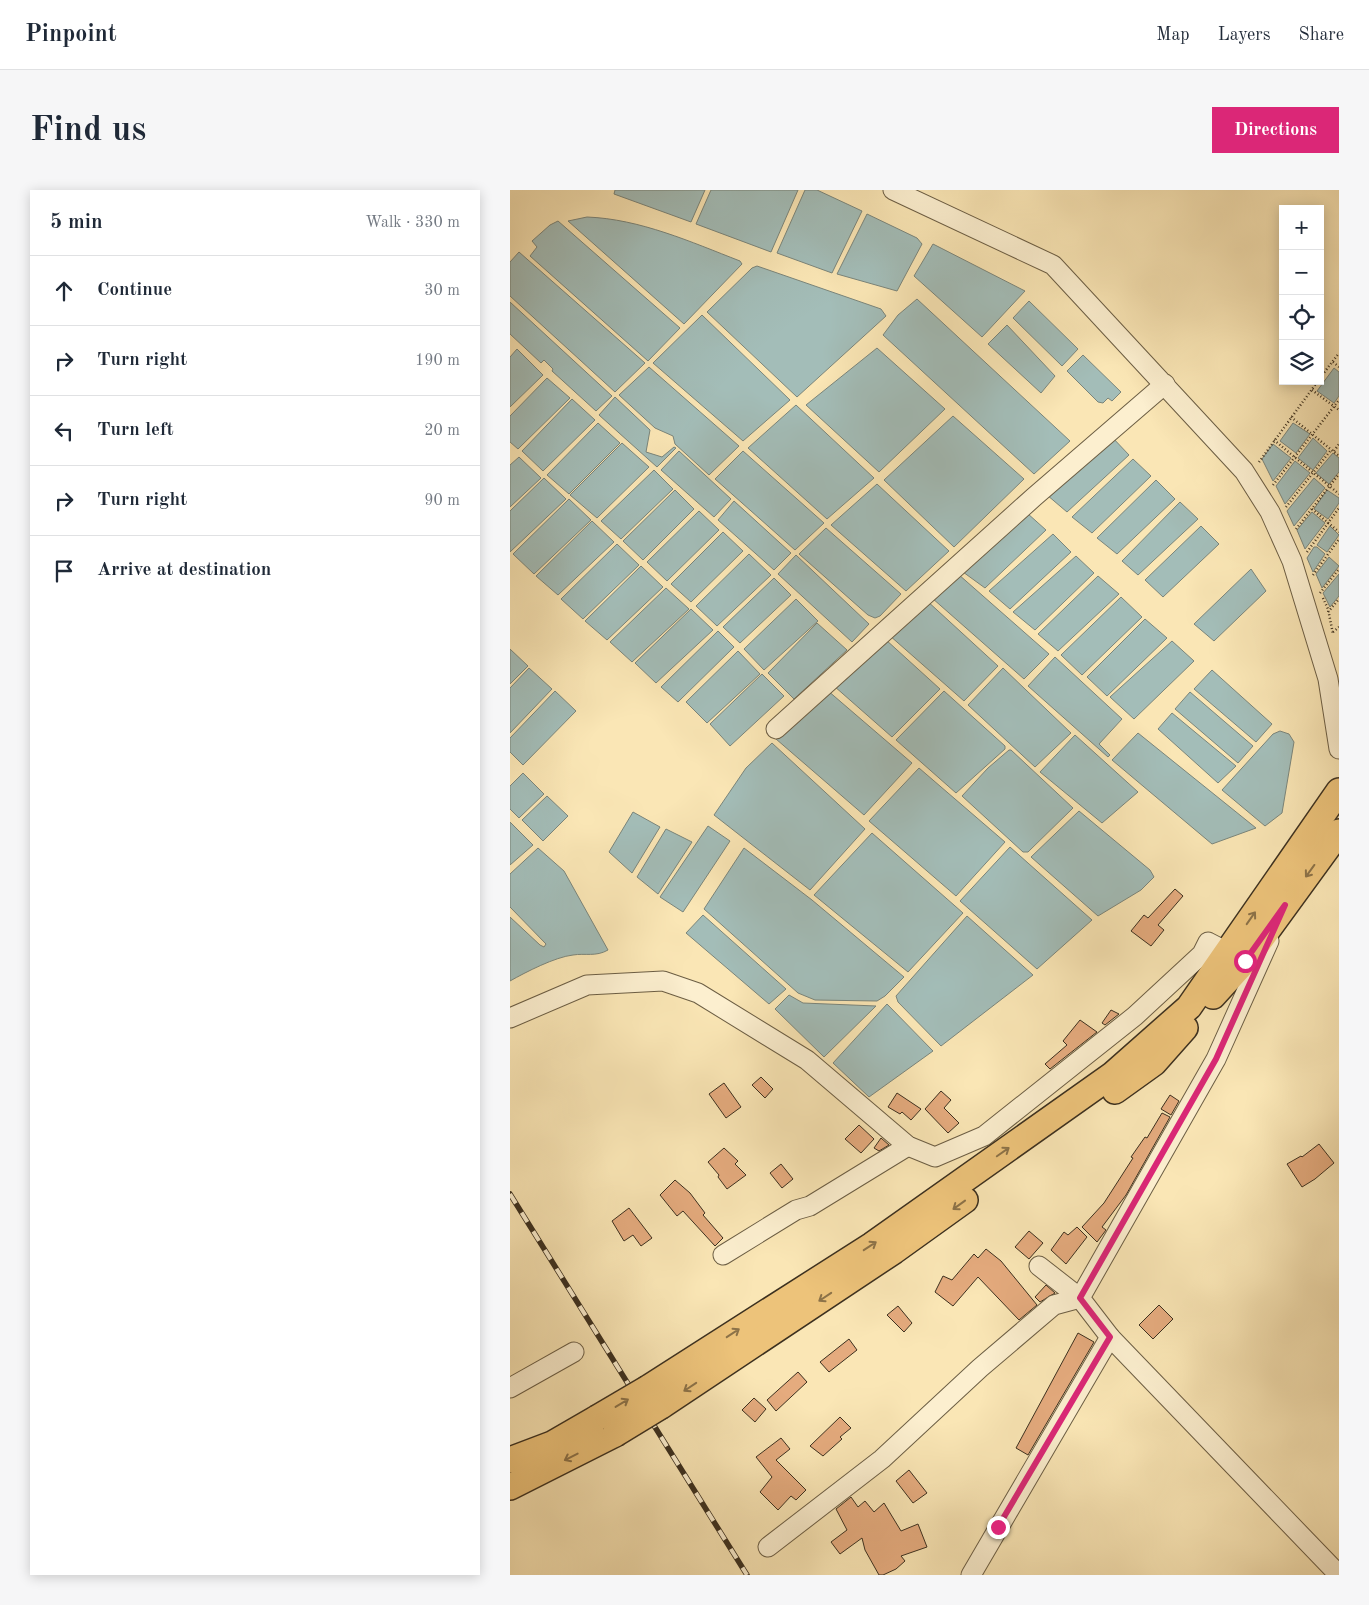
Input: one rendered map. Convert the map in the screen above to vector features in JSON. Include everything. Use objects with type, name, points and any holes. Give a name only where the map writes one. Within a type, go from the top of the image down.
[{"type":"main road","points":[[1236,957],[1339,791]]},
{"type":"main road","points":[[510,1487],[606,1426],[894,1251],[1154,1063],[1236,957],[1285,905],[1339,832]]},
{"type":"main road","points":[[510,1460],[606,1426]]},
{"type":"street","points":[[893,190],[1053,265],[1244,471],[1270,512],[1292,561],[1328,679],[1339,749]]},
{"type":"street","points":[[776,729],[1034,497],[1165,384]]},
{"type":"street","points":[[768,1547],[882,1459],[980,1368],[1054,1305],[1080,1298],[1216,1059],[1285,905]]},
{"type":"street","points":[[510,1018],[587,985],[663,981],[698,993],[807,1060],[908,1146],[935,1157],[984,1136],[1135,1016],[1202,954],[1208,942],[1236,957]]},
{"type":"street","points":[[723,1256],[796,1210],[810,1206],[908,1146]]},
{"type":"street","points":[[1039,1266],[1080,1298],[1110,1337],[1339,1575]]},
{"type":"street","points":[[971,1575],[1110,1337]]},
{"type":"street","points":[[510,1388],[574,1352]]},
{"type":"path","points":[[1324,374],[1339,354]]},
{"type":"path","points":[[1333,362],[1339,367]]},
{"type":"path","points":[[1258,461],[1315,385]]},
{"type":"path","points":[[1312,389],[1339,410]]},
{"type":"path","points":[[1271,488],[1339,400]]},
{"type":"path","points":[[1291,417],[1339,456]]},
{"type":"path","points":[[1274,440],[1339,494]]},
{"type":"path","points":[[1282,512],[1339,444]]},
{"type":"path","points":[[1292,534],[1339,474]]},
{"type":"path","points":[[1303,557],[1339,508]]},
{"type":"path","points":[[1312,509],[1339,532]]},
{"type":"path","points":[[1312,576],[1339,539]]},
{"type":"path","points":[[1320,593],[1339,569]]},
{"type":"path","points":[[1328,612],[1339,599]]},
{"type":"path","points":[[1333,632],[1339,627]]},
{"type":"water","points":[[615,190],[705,190],[691,222],[614,194]]},
{"type":"water","points":[[711,190],[798,190],[771,252],[696,224]]},
{"type":"water","points":[[805,190],[817,190],[862,211],[832,273],[777,253]]},
{"type":"water","points":[[867,214],[917,238],[922,244],[897,291],[837,274]]},
{"type":"water","points":[[587,217],[626,222],[646,227],[703,246],[740,261],[742,264],[684,324],[568,221]]},
{"type":"water","points":[[558,221],[680,328],[648,361],[530,256],[537,247],[532,241],[550,225]]},
{"type":"water","points":[[933,244],[1025,291],[982,337],[914,276]]},
{"type":"water","points":[[519,252],[645,363],[615,392],[510,296],[510,262]]},
{"type":"water","points":[[757,266],[881,309],[886,316],[797,397],[707,312],[752,268]]},
{"type":"water","points":[[917,299],[1070,441],[1034,474],[883,335],[898,315]]},
{"type":"water","points":[[1029,301],[1078,349],[1062,366],[1013,318]]},
{"type":"water","points":[[510,302],[612,396],[596,411],[552,371],[553,369],[544,360],[541,363],[510,334]]},
{"type":"water","points":[[702,315],[790,400],[743,441],[653,363]]},
{"type":"water","points":[[1007,325],[1055,376],[1041,393],[988,344]]},
{"type":"water","points":[[877,348],[945,409],[879,472],[806,405]]},
{"type":"water","points":[[517,349],[543,375],[510,407],[510,357]]},
{"type":"water","points":[[1083,355],[1121,392],[1112,401],[1108,398],[1103,403],[1098,402],[1067,371]]},
{"type":"water","points":[[649,367],[739,446],[709,475],[675,444],[673,436],[655,428],[619,395]]},
{"type":"water","points":[[1334,368],[1339,372],[1339,396],[1334,403],[1317,391],[1321,385],[1324,385],[1324,382]]},
{"type":"water","points":[[547,378],[570,398],[518,449],[510,442],[510,416]]},
{"type":"water","points":[[615,397],[650,430],[646,452],[662,457],[674,447],[676,448],[657,467],[599,415]]},
{"type":"water","points":[[572,399],[595,420],[543,471],[522,451]]},
{"type":"water","points":[[796,405],[874,478],[827,519],[748,448]]},
{"type":"water","points":[[953,416],[1024,479],[954,547],[884,480]]},
{"type":"water","points":[[598,423],[620,443],[569,494],[547,475]]},
{"type":"water","points":[[1293,423],[1310,434],[1296,453],[1280,441]]},
{"type":"water","points":[[1111,436],[1129,455],[1067,512],[1047,495]]},
{"type":"water","points":[[1313,438],[1327,451],[1313,470],[1298,458]]},
{"type":"water","points":[[622,443],[649,467],[597,518],[570,495]]},
{"type":"water","points":[[1273,444],[1291,458],[1273,481],[1262,459]]},
{"type":"water","points":[[679,451],[731,499],[714,517],[661,470]]},
{"type":"water","points":[[743,451],[824,523],[795,550],[715,479]]},
{"type":"water","points":[[1333,453],[1339,458],[1339,472],[1329,484],[1316,473]]},
{"type":"water","points":[[519,457],[541,478],[510,507],[510,465]]},
{"type":"water","points":[[1133,459],[1151,476],[1092,533],[1072,517]]},
{"type":"water","points":[[1295,461],[1310,473],[1285,504],[1276,486]]},
{"type":"water","points":[[654,470],[673,489],[621,539],[601,521]]},
{"type":"water","points":[[544,478],[566,499],[510,552],[510,511]]},
{"type":"water","points":[[1314,478],[1325,488],[1294,526],[1287,511]]},
{"type":"water","points":[[1156,480],[1175,499],[1117,554],[1097,538]]},
{"type":"water","points":[[877,484],[949,551],[906,591],[831,525]]},
{"type":"water","points":[[675,490],[694,509],[643,560],[623,541]]},
{"type":"water","points":[[1327,490],[1339,498],[1339,503],[1328,519],[1314,509]]},
{"type":"water","points":[[569,499],[591,520],[534,574],[513,554]]},
{"type":"water","points":[[734,501],[791,553],[774,570],[718,520]]},
{"type":"water","points":[[1180,502],[1198,519],[1138,575],[1122,561]]},
{"type":"water","points":[[699,511],[719,530],[667,581],[647,562]]},
{"type":"water","points":[[1312,512],[1325,523],[1305,549],[1297,530]]},
{"type":"water","points":[[1027,513],[1046,530],[985,588],[963,572]]},
{"type":"water","points":[[592,521],[614,542],[558,595],[536,576]]},
{"type":"water","points":[[1201,526],[1219,544],[1163,597],[1145,580]]},
{"type":"water","points":[[1330,526],[1339,535],[1327,552],[1317,545]]},
{"type":"water","points":[[826,528],[901,594],[880,616],[875,618],[868,615],[799,554]]},
{"type":"water","points":[[723,532],[743,551],[691,602],[671,584]]},
{"type":"water","points":[[1053,534],[1071,552],[1010,609],[989,591]]},
{"type":"water","points":[[617,544],[639,565],[583,619],[561,599]]},
{"type":"water","points":[[1314,547],[1317,547],[1325,554],[1313,572],[1307,558]]},
{"type":"water","points":[[749,554],[771,575],[717,626],[696,606]]},
{"type":"water","points":[[796,555],[869,624],[852,642],[778,574]]},
{"type":"water","points":[[1076,556],[1094,573],[1035,630],[1013,612]]},
{"type":"water","points":[[1329,557],[1339,566],[1322,588],[1316,574]]},
{"type":"water","points":[[641,566],[663,587],[607,640],[585,621]]},
{"type":"water","points":[[1251,569],[1266,591],[1214,641],[1194,624]]},
{"type":"water","points":[[958,574],[1049,654],[1024,679],[932,598]]},
{"type":"water","points":[[1339,574],[1339,596],[1330,607],[1323,593]]},
{"type":"water","points":[[1098,576],[1119,594],[1058,651],[1038,634]]},
{"type":"water","points":[[774,578],[791,595],[740,643],[723,627]]},
{"type":"water","points":[[666,588],[689,609],[632,662],[610,642]]},
{"type":"water","points":[[1121,597],[1142,617],[1082,675],[1061,655]]},
{"type":"water","points":[[796,599],[818,621],[764,670],[744,649]]},
{"type":"water","points":[[925,599],[998,666],[964,701],[889,635]]},
{"type":"water","points":[[691,609],[713,630],[656,683],[635,663]]},
{"type":"water","points":[[1145,619],[1167,638],[1107,696],[1087,677]]},
{"type":"water","points":[[817,623],[847,650],[794,699],[768,673]]},
{"type":"water","points":[[718,631],[734,647],[678,702],[661,687]]},
{"type":"water","points":[[885,639],[940,689],[892,737],[834,686]]},
{"type":"water","points":[[1172,641],[1194,661],[1134,719],[1110,697]]},
{"type":"water","points":[[510,649],[528,666],[510,684]]},
{"type":"water","points":[[738,651],[760,674],[707,723],[686,702]]},
{"type":"water","points":[[1055,657],[1122,719],[1099,744],[1110,755],[1108,757],[1028,686]]},
{"type":"water","points":[[529,668],[552,689],[510,733],[510,688]]},
{"type":"water","points":[[1003,668],[1071,733],[1035,767],[968,705]]},
{"type":"water","points":[[1212,670],[1272,724],[1256,742],[1194,689]]},
{"type":"water","points":[[762,674],[784,696],[730,746],[710,724]]},
{"type":"water","points":[[827,690],[912,763],[864,815],[776,739]]},
{"type":"water","points":[[555,691],[576,711],[523,765],[510,752],[510,738]]},
{"type":"water","points":[[944,691],[1005,746],[1005,749],[956,793],[896,740]]},
{"type":"water","points":[[1190,692],[1253,746],[1238,763],[1175,709]]},
{"type":"water","points":[[1172,713],[1236,766],[1218,783],[1158,729]]},
{"type":"water","points":[[1280,731],[1289,734],[1294,742],[1282,813],[1265,826],[1222,790],[1273,734]]},
{"type":"water","points":[[1138,733],[1256,828],[1212,844],[1112,760]]},
{"type":"water","points":[[1075,735],[1138,792],[1102,823],[1040,772]]},
{"type":"water","points":[[772,743],[865,829],[810,890],[714,815],[746,768]]},
{"type":"water","points":[[1009,750],[1073,808],[1028,852],[1023,852],[962,796],[988,768]]},
{"type":"water","points":[[919,768],[1005,842],[956,896],[869,821]]},
{"type":"water","points":[[523,773],[544,794],[519,818],[510,809],[510,786]]},
{"type":"water","points":[[547,796],[568,816],[543,841],[522,820]]},
{"type":"water","points":[[1079,811],[1150,870],[1154,877],[1141,890],[1098,916],[1031,857]]},
{"type":"water","points":[[633,812],[660,827],[632,873],[609,852]]},
{"type":"water","points":[[510,822],[533,845],[510,865]]},
{"type":"water","points":[[708,826],[730,841],[683,912],[660,897]]},
{"type":"water","points":[[666,829],[692,842],[658,894],[637,877]]},
{"type":"water","points":[[872,833],[963,913],[908,972],[814,895]]},
{"type":"water","points":[[1010,847],[1092,920],[1037,969],[960,901]]},
{"type":"water","points":[[538,848],[564,871],[608,950],[595,954],[566,956],[532,969],[510,981],[510,917],[540,945],[544,947],[546,944],[510,907],[510,874]]},
{"type":"water","points":[[744,848],[812,900],[904,977],[885,996],[877,1001],[815,1000],[798,993],[704,909]]},
{"type":"water","points":[[703,915],[786,989],[769,1004],[686,933]]},
{"type":"water","points":[[967,916],[1033,975],[941,1046],[898,1002],[896,996]]},
{"type":"water","points":[[789,995],[803,1003],[876,1006],[824,1057],[775,1009]]},
{"type":"water","points":[[887,1004],[933,1051],[869,1097],[833,1063]]},
{"type":"building","points":[[1175,889],[1183,896],[1158,925],[1164,930],[1151,946],[1131,931],[1144,915],[1148,918]]},
{"type":"building","points":[[1111,1010],[1119,1014],[1105,1025],[1102,1023]]},
{"type":"building","points":[[1080,1020],[1097,1032],[1050,1069],[1045,1064],[1067,1045],[1063,1041]]},
{"type":"building","points":[[761,1077],[773,1089],[765,1098],[752,1085]]},
{"type":"building","points":[[724,1083],[741,1107],[726,1118],[709,1094]]},
{"type":"building","points":[[941,1091],[951,1100],[944,1108],[959,1123],[948,1133],[925,1109]]},
{"type":"building","points":[[897,1093],[921,1109],[911,1120],[902,1112],[900,1114],[888,1107]]},
{"type":"building","points":[[1170,1095],[1179,1101],[1171,1115],[1161,1109]]},
{"type":"building","points":[[1162,1113],[1170,1117],[1126,1195],[1102,1227],[1106,1230],[1097,1242],[1082,1227],[1104,1203],[1133,1158],[1131,1157],[1145,1137],[1147,1138]]},
{"type":"building","points":[[859,1125],[874,1139],[861,1153],[845,1139]]},
{"type":"building","points":[[881,1138],[889,1145],[879,1151],[874,1148]]},
{"type":"building","points":[[1319,1144],[1334,1163],[1302,1187],[1287,1164],[1302,1157]]},
{"type":"building","points":[[724,1148],[738,1161],[735,1164],[746,1175],[727,1189],[718,1177],[719,1175],[708,1162]]},
{"type":"building","points":[[781,1164],[793,1179],[782,1188],[770,1173]]},
{"type":"building","points":[[675,1180],[690,1193],[705,1213],[703,1215],[723,1238],[715,1246],[683,1211],[677,1216],[660,1195]]},
{"type":"building","points":[[629,1208],[652,1238],[641,1246],[633,1235],[624,1241],[612,1221]]},
{"type":"building","points":[[1077,1227],[1087,1237],[1066,1264],[1051,1250],[1064,1232],[1068,1235]]},
{"type":"building","points":[[1029,1231],[1043,1243],[1029,1259],[1015,1247]]},
{"type":"building","points":[[986,1249],[1001,1261],[1037,1305],[1019,1320],[978,1277],[953,1306],[935,1292],[943,1276],[952,1280],[974,1254],[978,1258]]},
{"type":"building","points":[[1046,1285],[1055,1293],[1040,1302],[1035,1297]]},
{"type":"building","points":[[1159,1305],[1173,1319],[1153,1339],[1139,1325]]},
{"type":"building","points":[[898,1306],[912,1323],[904,1332],[887,1315]]},
{"type":"building","points":[[1078,1333],[1094,1342],[1028,1455],[1016,1448]]},
{"type":"building","points":[[849,1339],[857,1350],[829,1372],[820,1362]]},
{"type":"building","points":[[798,1372],[807,1382],[776,1411],[767,1400]]},
{"type":"building","points":[[754,1398],[766,1409],[755,1422],[742,1410]]},
{"type":"building","points":[[840,1417],[851,1428],[823,1456],[810,1446]]},
{"type":"building","points":[[781,1438],[790,1449],[776,1460],[806,1490],[796,1500],[791,1496],[778,1510],[760,1492],[772,1477],[756,1457]]},
{"type":"building","points":[[909,1470],[927,1493],[913,1503],[896,1481]]},
{"type":"building","points":[[851,1497],[858,1507],[865,1501],[874,1512],[884,1503],[901,1531],[918,1524],[927,1547],[901,1556],[905,1561],[896,1569],[883,1575],[879,1575],[865,1550],[862,1538],[840,1554],[831,1542],[847,1530],[836,1509]]},
{"type":"railway","points":[[510,1194],[747,1575]]},
{"type":"route","points":[[998,1527],[1110,1337],[1080,1298],[1216,1059],[1285,905],[1245,961]]}]
